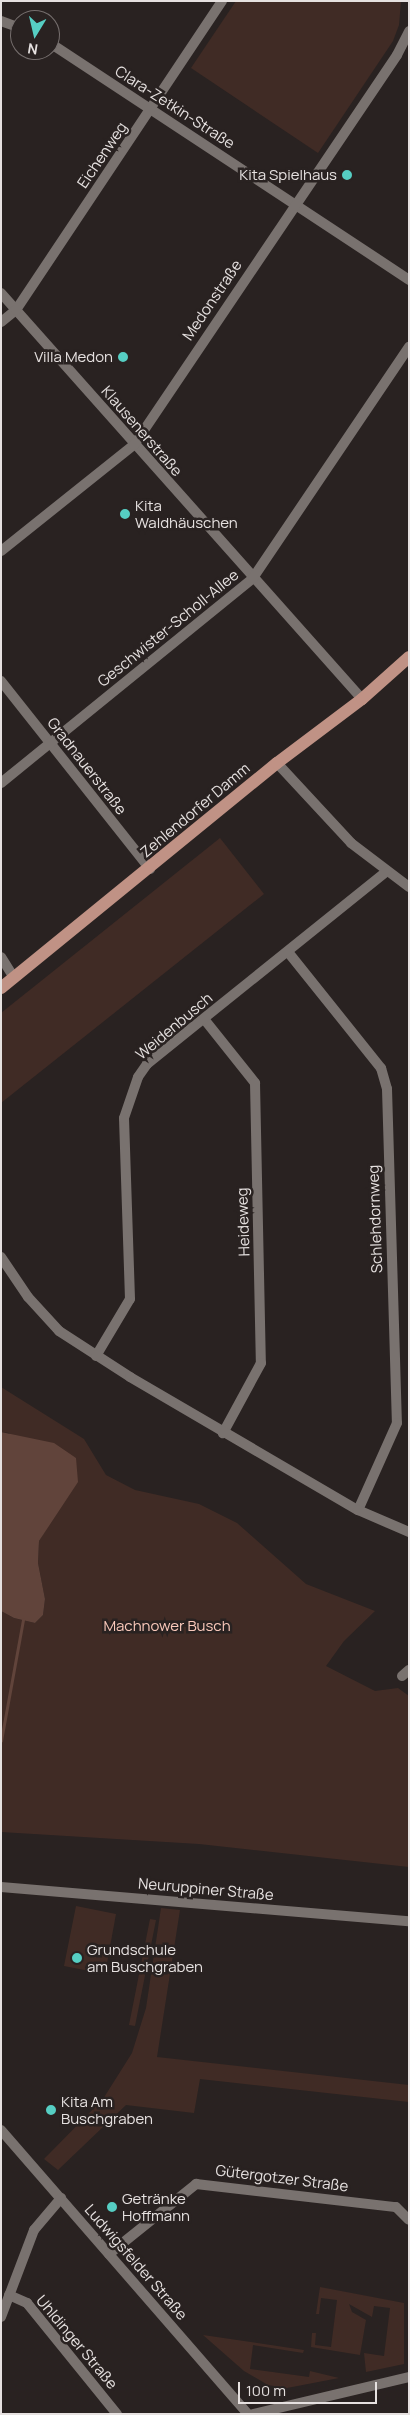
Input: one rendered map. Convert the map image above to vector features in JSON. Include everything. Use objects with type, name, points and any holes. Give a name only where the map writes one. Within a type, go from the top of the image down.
[{"type":"main road","name":"Zehlendorfer Damm","points":[[1,988],[150,869],[277,763],[362,699],[409,657]]},
{"type":"street","name":"Eichenweg","points":[[1,322],[16,310],[222,1]]},
{"type":"street","name":"Medonstraße","points":[[1,551],[134,445],[294,204],[396,55],[409,30]]},
{"type":"street","name":"Clara-Zetkin-Straße","points":[[60,50],[409,280]]},
{"type":"street","name":"Klausenerstraße","points":[[1,293],[134,445],[362,699]]},
{"type":"street","name":"Geschwister-Scholl-Allee","points":[[1,783],[253,578],[409,347]]},
{"type":"street","name":"Gradnauerstraße","points":[[1,681],[150,869]]},
{"type":"street","points":[[277,763],[351,843],[386,872],[409,887]]},
{"type":"street","name":"Weidenbusch","points":[[96,1356],[130,1299],[124,1118],[130,1093],[148,1064],[386,872]]},
{"type":"street","name":"Schlehdornweg","points":[[288,952],[381,1068],[386,1082],[397,1423],[358,1510]]},
{"type":"street","points":[[1,957],[14,978]]},
{"type":"street","name":"Heideweg","points":[[204,1019],[255,1083],[261,1363],[223,1433]]},
{"type":"street","points":[[1,1257],[28,1296],[59,1331],[96,1356],[223,1433],[358,1510],[409,1532]]},
{"type":"street","name":"Neuruppiner Straße","points":[[1,1886],[409,1921]]},
{"type":"street","name":"Ludwigsfelder Straße","points":[[1,2130],[248,2414]]},
{"type":"street","name":"Gütergotzer Straße","points":[[109,2254],[196,2184],[396,2207],[409,2220]]},
{"type":"street","points":[[1,2317],[34,2230],[61,2198]]},
{"type":"street","name":"Uhldinger Straße","points":[[10,2295],[27,2303],[117,2414]]},
{"type":"street","points":[[253,2414],[409,2376]]},
{"type":"green space","points":[[236,1],[401,1],[399,25],[393,41],[318,153],[191,68]]},
{"type":"green space","points":[[220,838],[264,894],[1,1103],[1,1013]]},
{"type":"green space","name":"Machnower Busch","points":[[1,1387],[84,1439],[106,1475],[135,1490],[199,1504],[237,1523],[306,1584],[375,1611],[344,1641],[326,1666],[375,1691],[398,1688],[409,1696],[409,1867],[199,1844],[1,1832],[1,1611],[14,1618],[35,1623],[43,1615],[45,1599],[38,1563],[39,1541],[55,1514],[9,1433],[1,1432]]},
{"type":"green space","points":[[76,1906],[116,1914],[105,1974],[64,1966]]},
{"type":"green space","points":[[161,1908],[180,1910],[157,2057],[409,2085],[409,2102],[200,2079],[194,2113],[126,2105],[58,2170],[44,2159],[103,2099],[132,2053],[146,2008]]},
{"type":"green space","points":[[150,1919],[156,1920],[135,2026],[129,2025]]},
{"type":"green space","points":[[320,2287],[404,2303],[404,2364],[366,2372],[364,2353],[384,2356],[390,2308],[374,2306],[372,2317],[349,2304],[352,2312],[366,2320],[360,2355],[311,2347],[312,2333],[316,2333],[315,2345],[331,2347],[337,2300],[321,2298],[319,2314],[316,2314]]},
{"type":"green space","points":[[203,2335],[304,2350],[303,2353],[253,2345],[250,2369],[309,2377],[310,2371],[339,2378],[287,2388],[268,2385],[244,2371]]},
{"type":"shaded area","points":[[1,1432],[54,1443],[76,1458],[78,1482],[39,1541],[38,1563],[45,1599],[43,1615],[35,1623],[14,1618],[1,1611]]},
{"type":"waterway","points":[[1,1741],[23,1620]]},
{"type":"place","name":"Kita Spielhaus","points":[[347,175]]},
{"type":"place","name":"Villa Medon","points":[[123,357]]},
{"type":"place","name":"Kita Waldhäuschen","points":[[125,514]]},
{"type":"place","name":"Grundschule am Buschgraben","points":[[77,1958]]},
{"type":"place","name":"Kita Am Buschgraben","points":[[51,2110]]},
{"type":"place","name":"Getränke Hoffmann","points":[[112,2207]]}]
